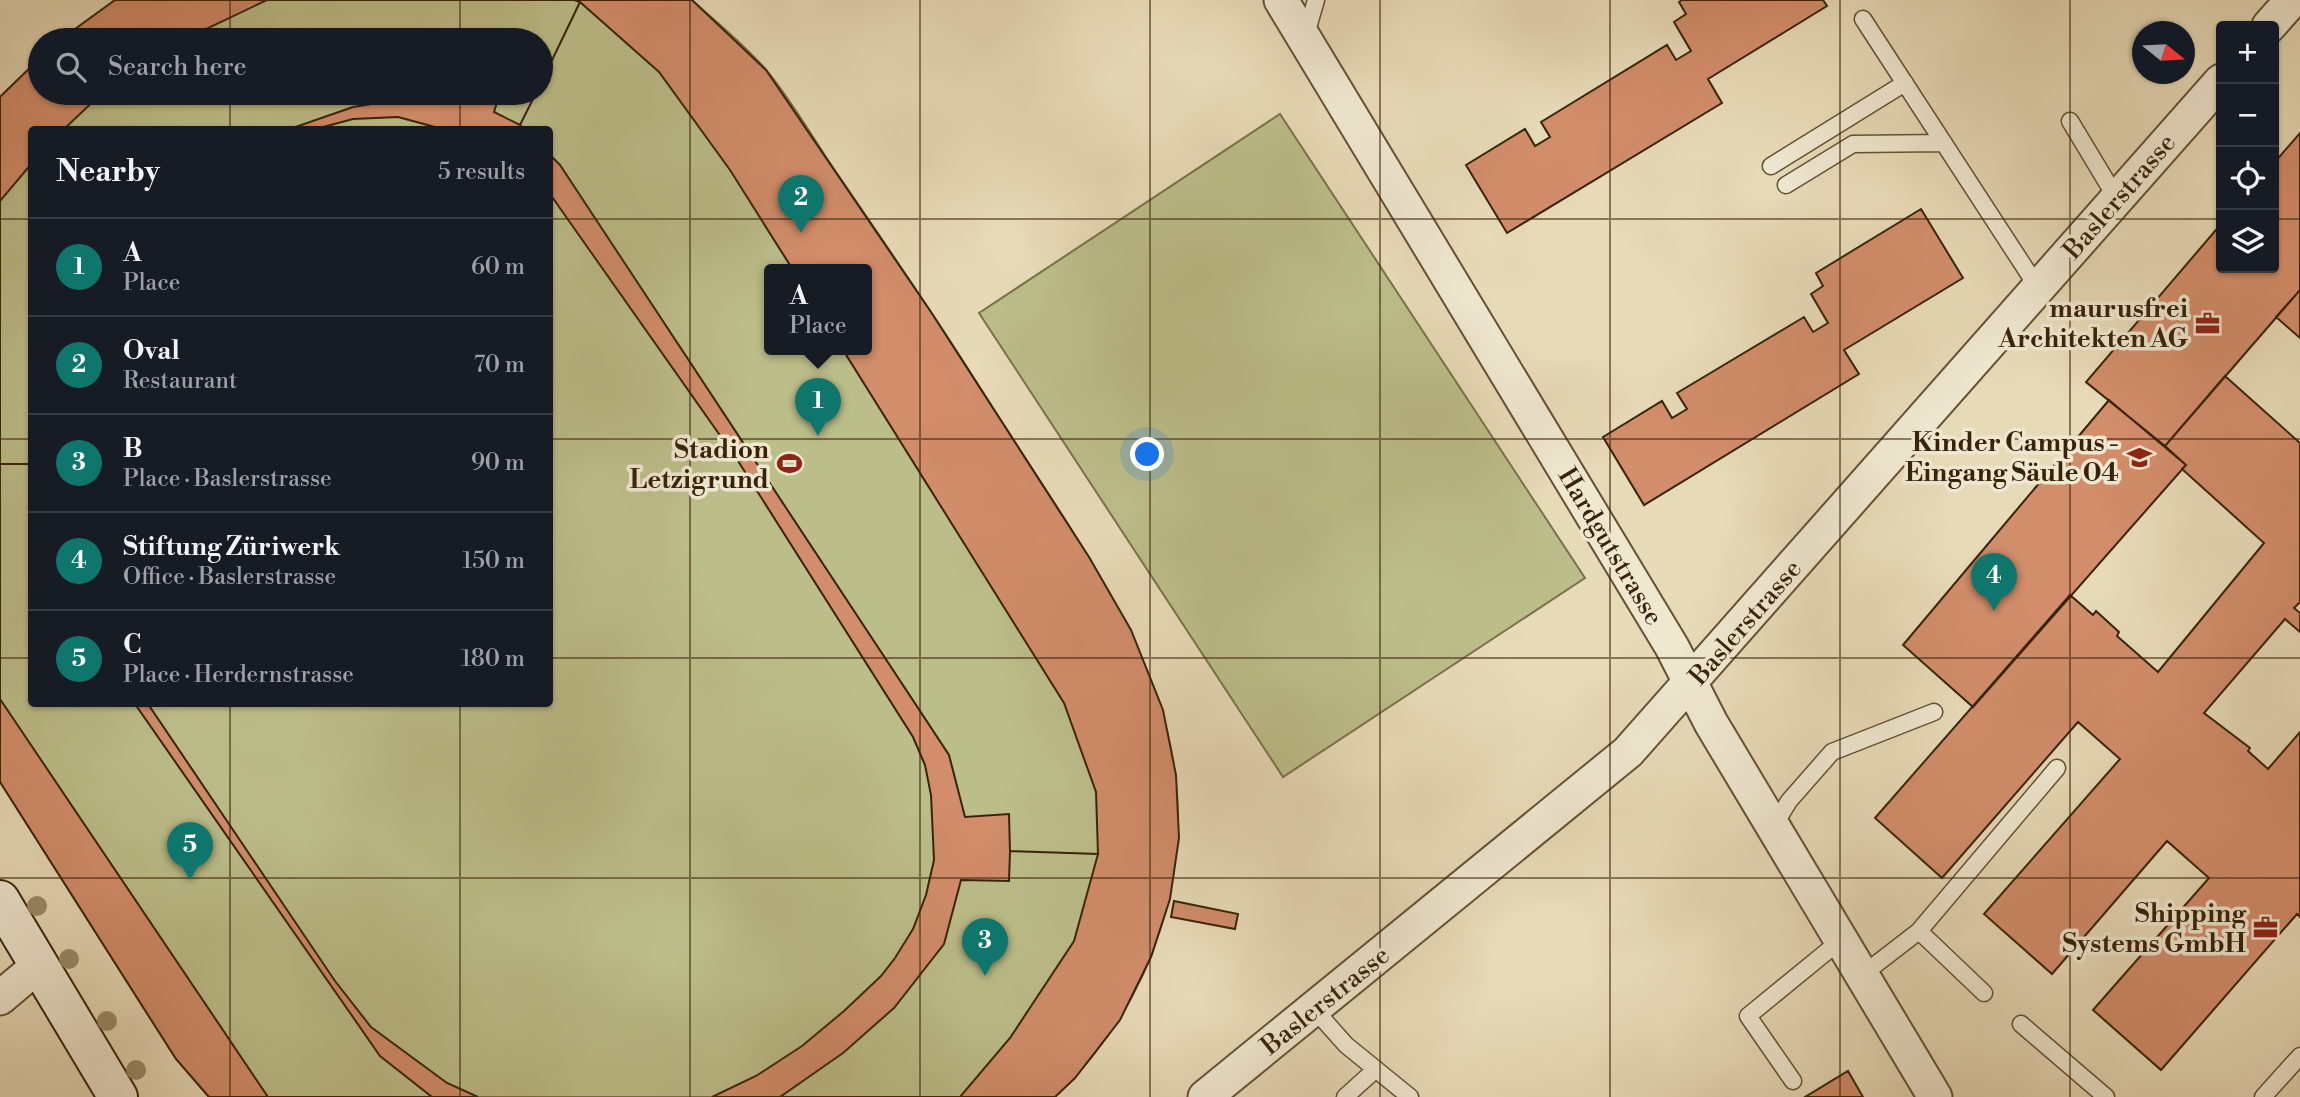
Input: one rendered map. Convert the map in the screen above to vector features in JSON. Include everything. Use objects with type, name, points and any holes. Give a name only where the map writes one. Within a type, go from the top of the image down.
[{"type":"street","name":"Hardgutstrasse","points":[[1281,0],[1672,647],[1773,827],[1935,1097]]},
{"type":"street","points":[[2273,21],[2292,0]]},
{"type":"street","name":"Baslerstrasse","points":[[1205,1097],[1610,769],[1691,684],[2218,84]]},
{"type":"street","points":[[0,900],[118,1097]]},
{"type":"street","points":[[0,998],[39,965]]},
{"type":"lane","points":[[1304,40],[1316,0]]},
{"type":"lane","points":[[1863,19],[2038,288]]},
{"type":"lane","points":[[1771,166],[1905,83]]},
{"type":"lane","points":[[2070,121],[2117,199]]},
{"type":"lane","points":[[1786,186],[1853,144],[1944,143]]},
{"type":"lane","points":[[1773,827],[1789,801],[1832,752],[1934,712]]},
{"type":"lane","points":[[1862,975],[1919,931],[2057,768]]},
{"type":"lane","points":[[1919,931],[1984,993]]},
{"type":"lane","points":[[1793,1081],[1748,1016],[1841,940]]},
{"type":"lane","points":[[1314,1009],[1346,1045],[1410,1097]]},
{"type":"lane","points":[[2021,1024],[2106,1097]]},
{"type":"lane","points":[[2263,1097],[2300,1056]]},
{"type":"lane","points":[[1345,1097],[1376,1069]]},
{"type":"green space","name":"Stadion Letzigrund","points":[[115,0],[692,0],[740,43],[776,82],[793,106],[1059,510],[1118,610],[1142,659],[1161,709],[1173,761],[1178,814],[1174,870],[1160,930],[1131,999],[1104,1041],[1072,1079],[1055,1097],[209,1097],[176,1059],[0,782],[0,97],[28,70],[28,105],[553,105],[553,28],[76,28]]},
{"type":"green space","points":[[1280,114],[1585,578],[1283,777],[979,313]]},
{"type":"building","points":[[115,0],[692,0],[766,70],[931,312],[1089,557],[1131,630],[1163,710],[1176,775],[1179,838],[1170,899],[1151,957],[1120,1020],[1075,1078],[1055,1097],[712,1097],[756,1076],[802,1046],[881,976],[895,958],[913,929],[926,895],[934,860],[931,795],[925,765],[913,737],[738,461],[553,198],[553,126],[431,126],[398,117],[353,119],[327,126],[28,126],[28,707],[150,707],[335,981],[371,1027],[447,1083],[478,1097],[209,1097],[176,1059],[0,782],[0,97],[28,70],[28,105],[553,105],[553,28],[76,28]]},
{"type":"building","points":[[267,0],[580,2],[553,58],[553,28],[208,28]]},
{"type":"building","points":[[1823,0],[1827,6],[1708,79],[1722,103],[1507,233],[1466,165],[1525,129],[1535,146],[1550,137],[1541,122],[1667,45],[1676,60],[1691,51],[1674,22],[1686,14],[1679,2]]},
{"type":"building","points":[[580,2],[659,72],[730,170],[789,264],[764,264],[764,355],[846,355],[1064,703],[1096,792],[1098,854],[1010,851],[1009,814],[965,817],[949,755],[553,158],[553,126],[520,125],[530,105],[553,105],[553,58]]},
{"type":"building","points":[[89,105],[365,105],[298,126],[67,126]]},
{"type":"building","points":[[496,105],[530,105],[520,125],[494,112]]},
{"type":"building","points":[[2300,133],[2300,290],[2165,446],[2086,382],[2216,230],[2216,273],[2279,273],[2279,157]]},
{"type":"building","points":[[28,168],[28,464],[0,464],[0,201]]},
{"type":"building","points":[[1921,209],[1963,278],[1844,350],[1859,374],[1644,505],[1603,437],[1662,401],[1672,418],[1687,409],[1677,393],[1804,317],[1813,332],[1828,323],[1811,294],[1823,286],[1816,273]]},
{"type":"building","points":[[2300,290],[2300,338],[2276,317]]},
{"type":"building","points":[[2225,376],[2300,443],[2300,602],[2294,608],[2300,613],[2300,632],[2285,619],[2204,713],[2250,748],[2248,751],[2268,769],[2300,732],[2300,917],[2297,914],[2161,1070],[2093,1010],[2209,878],[2167,841],[2052,974],[1984,914],[2120,759],[2078,722],[1942,878],[1875,818],[2070,595],[2093,615],[2096,611],[2119,632],[2117,636],[2158,672],[2264,543],[2182,469],[2186,465],[2165,446]]},
{"type":"building","points":[[2109,400],[2186,465],[1973,707],[1903,645]]},
{"type":"building","points":[[0,464],[28,464],[28,707],[137,707],[380,1056],[432,1097],[268,1097],[0,699]]},
{"type":"building","points":[[1010,851],[1098,854],[1074,941],[1010,1038],[960,1097],[780,1097],[843,1053],[894,1008],[944,944],[961,880],[1009,881]]},
{"type":"building","points":[[1174,901],[1238,914],[1235,929],[1171,917]]},
{"type":"building","points":[[1848,1071],[1863,1097],[1805,1097]]},
{"type":"place","name":"Oval","points":[[801,233]]},
{"type":"place","name":"maurusfrei Architekten AG","points":[[2208,323]]},
{"type":"place","name":"A","points":[[818,436]]},
{"type":"place","name":"Kinder Campus - Eingang Säule 04","points":[[2139,457]]},
{"type":"place","name":"Stadion Letzigrund","points":[[789,464]]},
{"type":"place","name":"Stiftung Züriwerk","points":[[1994,611]]},
{"type":"place","name":"C","points":[[190,880]]},
{"type":"place","name":"Shipping Systems GmbH","points":[[2266,928]]},
{"type":"place","name":"B","points":[[985,976]]}]
